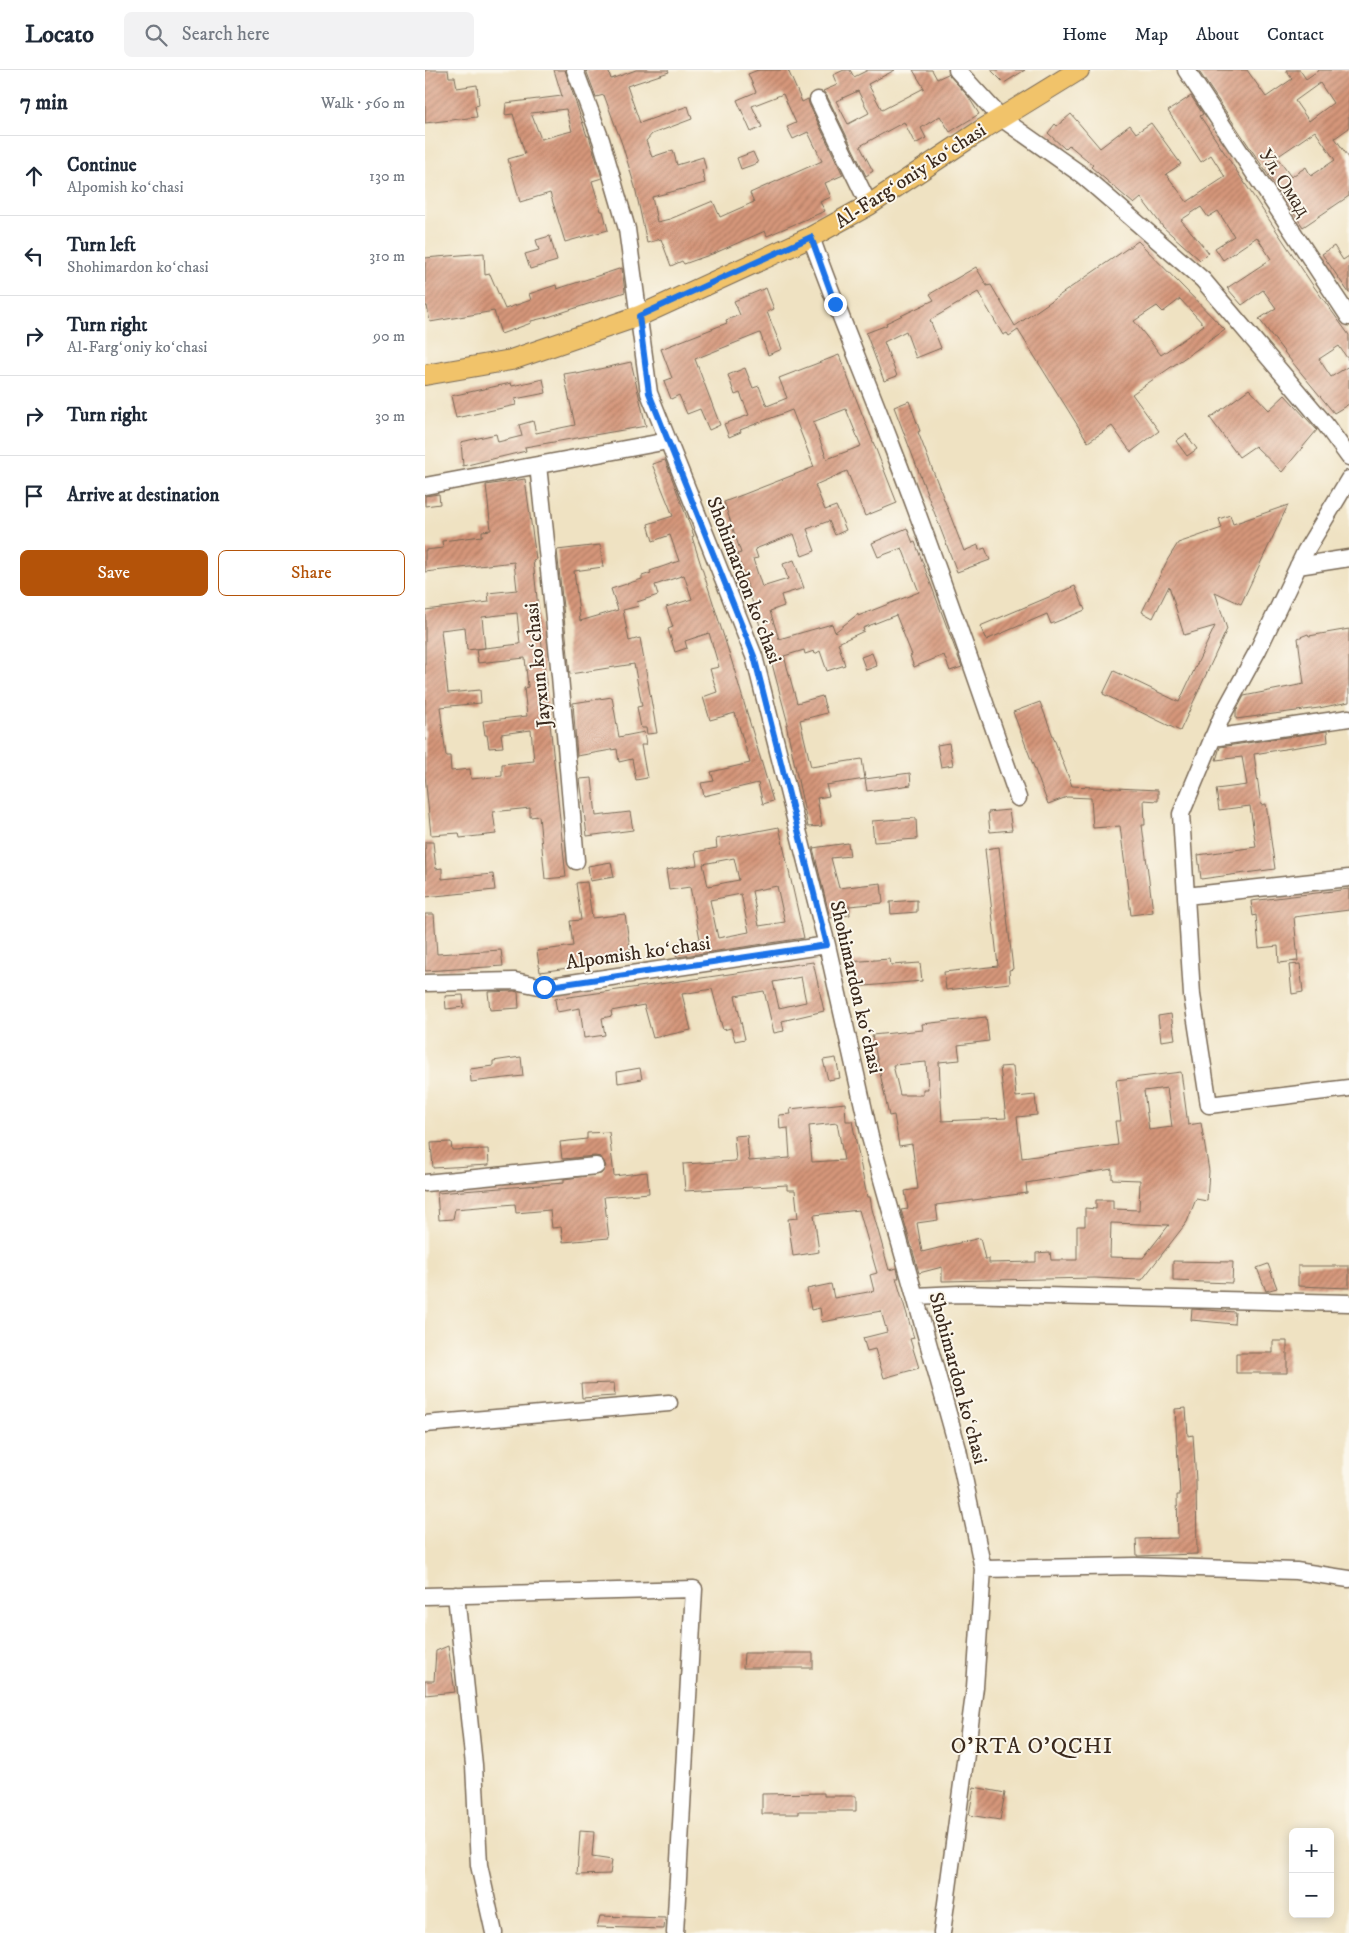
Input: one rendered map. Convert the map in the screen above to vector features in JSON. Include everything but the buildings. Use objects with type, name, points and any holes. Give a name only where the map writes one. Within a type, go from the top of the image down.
[{"type":"main road","name":"Al-Fargʻoniy koʻchasi","points":[[425,375],[511,360],[639,316],[811,237],[869,204],[1079,70]]},
{"type":"street","name":"Shohimardon koʻchasi","points":[[575,70],[601,140],[627,229],[649,393],[754,656],[827,945],[870,1137],[958,1449],[983,1569],[975,1687],[941,1933]]},
{"type":"street","points":[[957,70],[1001,118],[1081,175],[1203,280],[1325,424],[1349,457]]},
{"type":"street","name":"Ул. Омад","points":[[1186,70],[1349,317]]},
{"type":"street","points":[[818,100],[869,204]]},
{"type":"street","points":[[811,237],[835,304],[900,467],[1018,798]]},
{"type":"street","points":[[425,486],[668,441]]},
{"type":"street","name":"Jayxun koʻchasi","points":[[538,465],[560,676],[576,861]]},
{"type":"street","points":[[1349,479],[1298,566],[1258,650],[1222,716],[1181,814],[1192,995],[1209,1105],[1349,1088]]},
{"type":"street","points":[[1298,566],[1349,558]]},
{"type":"street","points":[[1212,738],[1349,718]]},
{"type":"street","points":[[1186,896],[1349,878]]},
{"type":"street","name":"Alpomish koʻchasi","points":[[425,983],[515,980],[544,987],[827,945]]},
{"type":"street","points":[[425,1183],[596,1166]]},
{"type":"street","points":[[915,1296],[960,1294],[1349,1303]]},
{"type":"street","points":[[425,1424],[669,1403]]},
{"type":"street","points":[[983,1569],[1135,1566],[1296,1571],[1349,1579]]},
{"type":"street","points":[[425,1596],[694,1589],[675,1933]]},
{"type":"street","points":[[456,1595],[474,1766],[479,1865],[494,1933]]},
{"type":"district","name":"O'RTA O'QCHI","points":[[1032,1745]]},
{"type":"route","points":[[544,987],[827,945],[754,656],[649,393],[639,316],[811,237],[835,304]]}]
